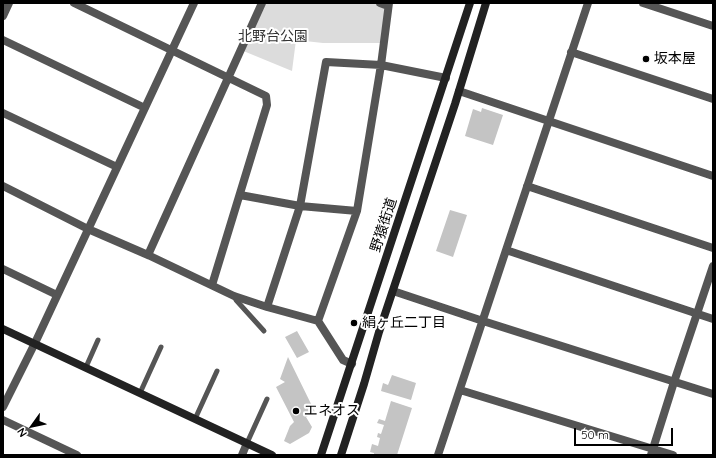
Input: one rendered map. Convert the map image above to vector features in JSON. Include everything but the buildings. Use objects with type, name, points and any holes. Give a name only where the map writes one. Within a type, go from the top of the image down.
[{"type":"main road","name":"野猿街道","points":[[321,455],[470,3]]},
{"type":"main road","name":"野猿街道","points":[[341,455],[486,3]]},
{"type":"main road","points":[[3,328],[272,455]]},
{"type":"street","points":[[3,16],[9,3]]},
{"type":"street","points":[[74,3],[266,96],[267,105],[212,285]]},
{"type":"street","points":[[3,406],[35,344],[194,3]]},
{"type":"street","points":[[148,255],[262,3]]},
{"type":"street","points":[[440,455],[482,321],[588,3]]},
{"type":"street","points":[[643,3],[713,26]]},
{"type":"street","points":[[318,321],[357,211],[381,65],[386,4]]},
{"type":"street","points":[[3,40],[145,108]]},
{"type":"street","points":[[571,52],[713,99]]},
{"type":"street","points":[[267,307],[300,206],[326,62],[381,65],[446,78]]},
{"type":"street","points":[[459,91],[713,176]]},
{"type":"street","points":[[3,113],[117,167]]},
{"type":"street","points":[[3,186],[88,229],[148,255],[234,296],[318,321],[343,360],[352,364]]},
{"type":"street","points":[[527,186],[713,248]]},
{"type":"street","points":[[240,194],[300,206],[357,211]]},
{"type":"street","points":[[506,250],[713,318]]},
{"type":"street","points":[[652,452],[713,266]]},
{"type":"street","points":[[3,269],[57,295]]},
{"type":"street","points":[[393,291],[482,321],[713,394]]},
{"type":"street","points":[[460,390],[652,452],[673,455]]},
{"type":"street","points":[[3,420],[77,455]]},
{"type":"street","points":[[242,455],[248,443]]},
{"type":"lane","points":[[234,296],[264,331]]},
{"type":"lane","points":[[86,367],[98,340]]},
{"type":"lane","points":[[140,393],[161,346]]},
{"type":"lane","points":[[195,419],[217,371]]},
{"type":"lane","points":[[248,443],[267,399]]},
{"type":"green space","name":"北野台公園","points":[[262,3],[380,3],[388,6],[383,43],[323,43],[296,40],[292,71],[241,50]]},
{"type":"place","name":"坂本屋","points":[[646,59]]},
{"type":"place","name":"絹ヶ丘二丁目","points":[[354,323]]},
{"type":"place","name":"エネオス","points":[[296,411]]}]
